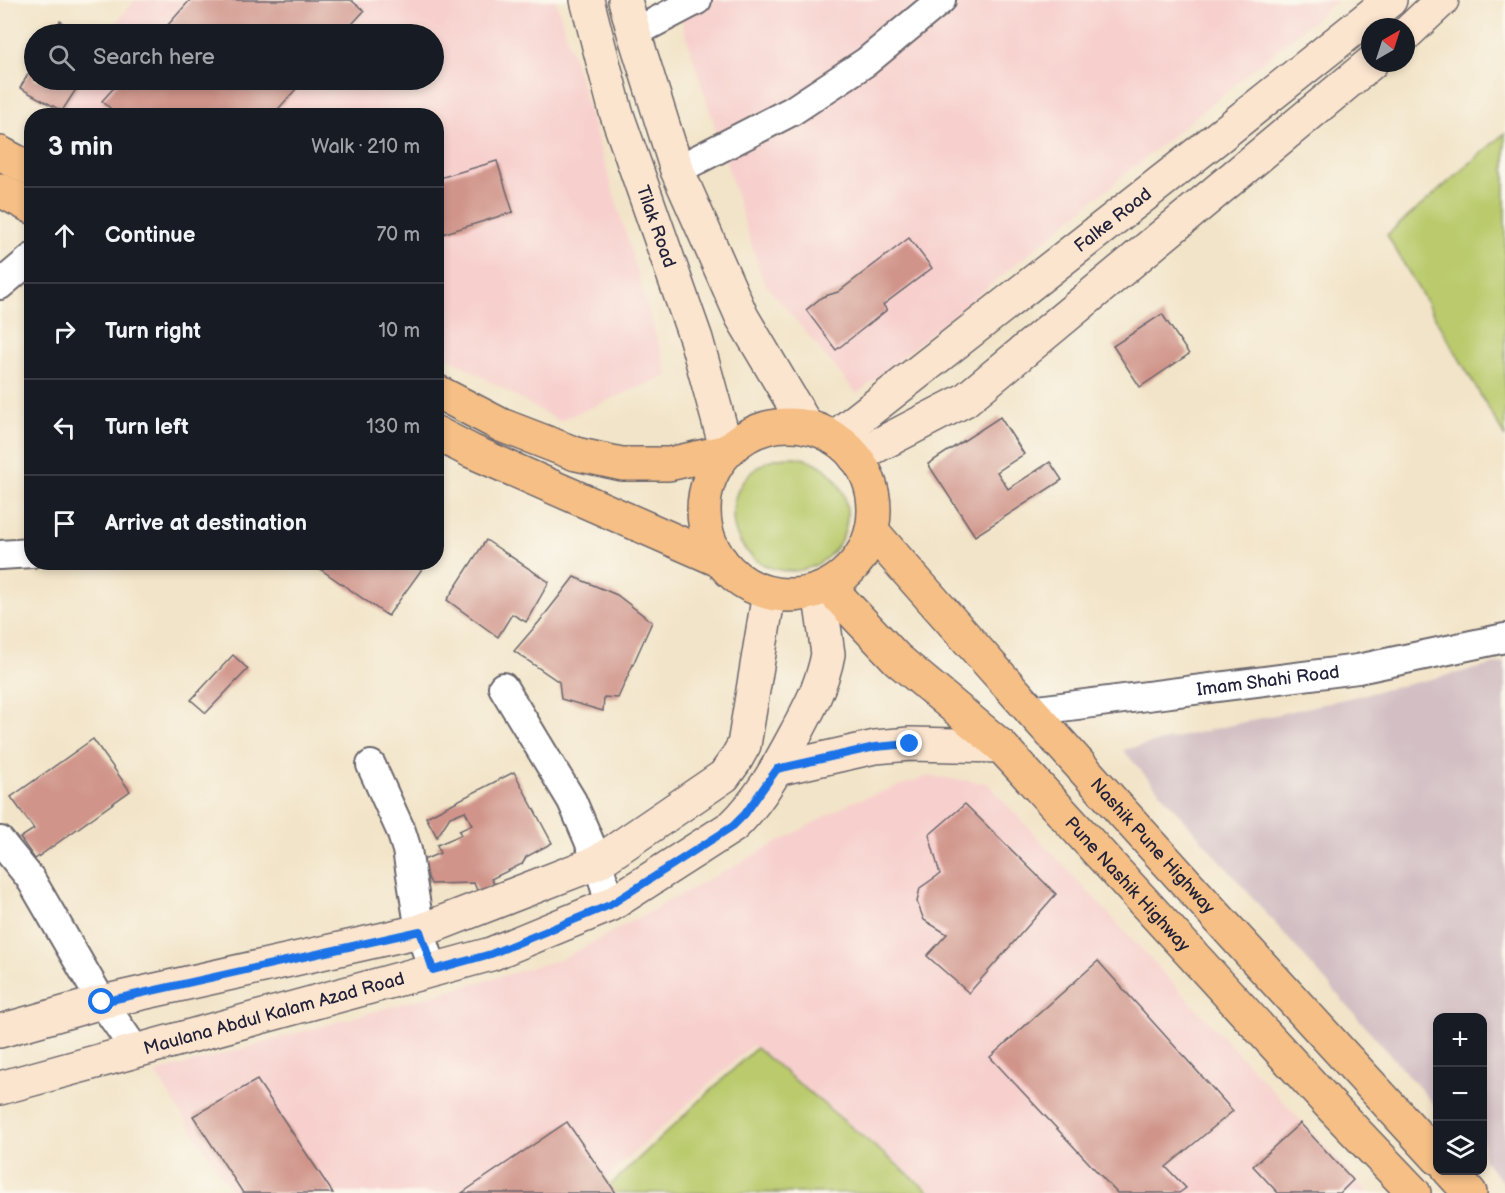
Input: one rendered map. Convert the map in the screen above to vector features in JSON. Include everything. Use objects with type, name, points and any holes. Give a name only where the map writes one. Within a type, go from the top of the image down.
[{"type":"highway","points":[[0,153],[24,166]]},
{"type":"highway","points":[[0,190],[24,203]]},
{"type":"highway","points":[[444,395],[501,425],[576,454],[622,464],[669,464],[727,451]]},
{"type":"highway","points":[[786,425],[832,441],[868,479],[874,505],[872,531],[864,550],[852,567],[824,589],[794,595],[769,593],[751,586],[734,575],[721,561],[709,541],[704,517],[705,493],[713,471],[727,451],[744,437],[764,429],[786,425]]},
{"type":"highway","points":[[444,437],[721,561]]},
{"type":"highway","name":"Nashik Pune Highway","points":[[872,531],[1030,711],[1433,1154]]},
{"type":"highway","name":"Pune Nashik Highway","points":[[824,589],[897,659],[1001,746],[1414,1193]]},
{"type":"highway","points":[[1454,1175],[1470,1193]]},
{"type":"street","name":"Tilak Road","points":[[587,0],[616,112],[696,339],[727,451]]},
{"type":"street","points":[[626,0],[634,33],[677,170],[742,316],[832,441],[965,400],[1361,71]]},
{"type":"street","points":[[634,33],[697,0]]},
{"type":"street","points":[[677,170],[792,111],[866,62],[941,0]]},
{"type":"street","name":"Falke Road","points":[[832,441],[1390,0]]},
{"type":"street","points":[[0,285],[24,265]]},
{"type":"street","points":[[0,555],[24,554]]},
{"type":"street","name":"Maulana Abdul Kalam Azad Road","points":[[0,1088],[491,954],[610,905],[733,826],[745,814],[777,769],[813,702],[826,663],[828,654],[824,589]]},
{"type":"street","points":[[0,1031],[102,1002],[420,931],[598,862],[724,776],[735,761],[744,745],[769,593]]},
{"type":"street","name":"Imam Shahi Road","points":[[1030,711],[1358,669],[1505,638]]},
{"type":"street","points":[[502,687],[572,801],[598,862],[610,905]]},
{"type":"street","points":[[777,769],[875,747],[910,744],[1001,746]]},
{"type":"street","points":[[371,765],[401,831],[407,850],[420,931],[433,970]]},
{"type":"street","points":[[0,841],[30,878],[102,1002],[136,1051]]},
{"type":"shaded area","points":[[135,0],[556,0],[668,375],[559,421],[444,355],[444,108],[47,108],[62,90],[444,90],[444,24],[115,24]]},
{"type":"shaded area","points":[[675,0],[1338,0],[857,394],[763,281]]},
{"type":"shaded area","points":[[1505,662],[1505,1185],[1487,1164],[1487,1013],[1433,1013],[1433,1103],[1123,750]]},
{"type":"shaded area","points":[[928,776],[987,783],[1368,1193],[934,1193],[752,1045],[590,1193],[233,1193],[155,1073],[562,959],[852,802]]},
{"type":"green space","points":[[1505,133],[1505,437],[1387,235]]},
{"type":"green space","points":[[790,457],[812,461],[831,473],[843,492],[847,514],[843,536],[831,555],[812,567],[790,571],[768,567],[749,555],[737,536],[733,514],[737,492],[749,473],[768,461]]},
{"type":"green space","points":[[756,1048],[931,1193],[602,1193]]},
{"type":"building","points":[[190,0],[351,0],[364,11],[352,24],[169,24]]},
{"type":"building","points":[[24,81],[24,90],[76,90],[64,108],[57,108],[20,88]]},
{"type":"building","points":[[112,90],[295,90],[279,108],[110,108],[102,101]]},
{"type":"building","points":[[497,161],[513,212],[444,234],[444,177]]},
{"type":"building","points":[[909,238],[932,268],[883,305],[887,310],[836,350],[806,310],[822,297],[838,292]]},
{"type":"building","points":[[1162,314],[1189,354],[1140,387],[1113,346]]},
{"type":"building","points":[[1000,417],[1024,454],[997,472],[1008,489],[1050,462],[1062,480],[975,536],[928,464]]},
{"type":"building","points":[[486,540],[549,582],[526,622],[512,614],[498,637],[447,600]]},
{"type":"building","points":[[322,570],[421,570],[388,616]]},
{"type":"building","points":[[574,577],[617,595],[652,622],[618,698],[604,697],[603,711],[561,699],[559,682],[514,651]]},
{"type":"building","points":[[233,655],[248,669],[206,713],[191,700]]},
{"type":"building","points":[[93,739],[130,791],[35,859],[20,838],[34,829],[11,797]]},
{"type":"building","points":[[514,772],[552,843],[526,857],[522,864],[491,879],[495,885],[478,893],[474,883],[431,884],[421,861],[440,853],[437,845],[461,835],[459,831],[472,825],[465,811],[450,817],[437,837],[426,817]]},
{"type":"building","points":[[965,804],[1056,894],[969,993],[927,956],[947,934],[924,920],[917,902],[920,888],[940,874],[929,835]]},
{"type":"building","points":[[1098,961],[1233,1111],[1166,1167],[1186,1188],[1179,1193],[1117,1193],[990,1057]]},
{"type":"building","points":[[257,1080],[333,1193],[243,1193],[193,1116]]},
{"type":"building","points":[[567,1122],[616,1193],[462,1193]]},
{"type":"building","points":[[1300,1123],[1353,1180],[1340,1193],[1278,1193],[1253,1166]]},
{"type":"route","points":[[102,1002],[420,931],[433,970],[491,954],[610,905],[733,826],[745,814],[777,769],[875,747],[910,744]]}]
